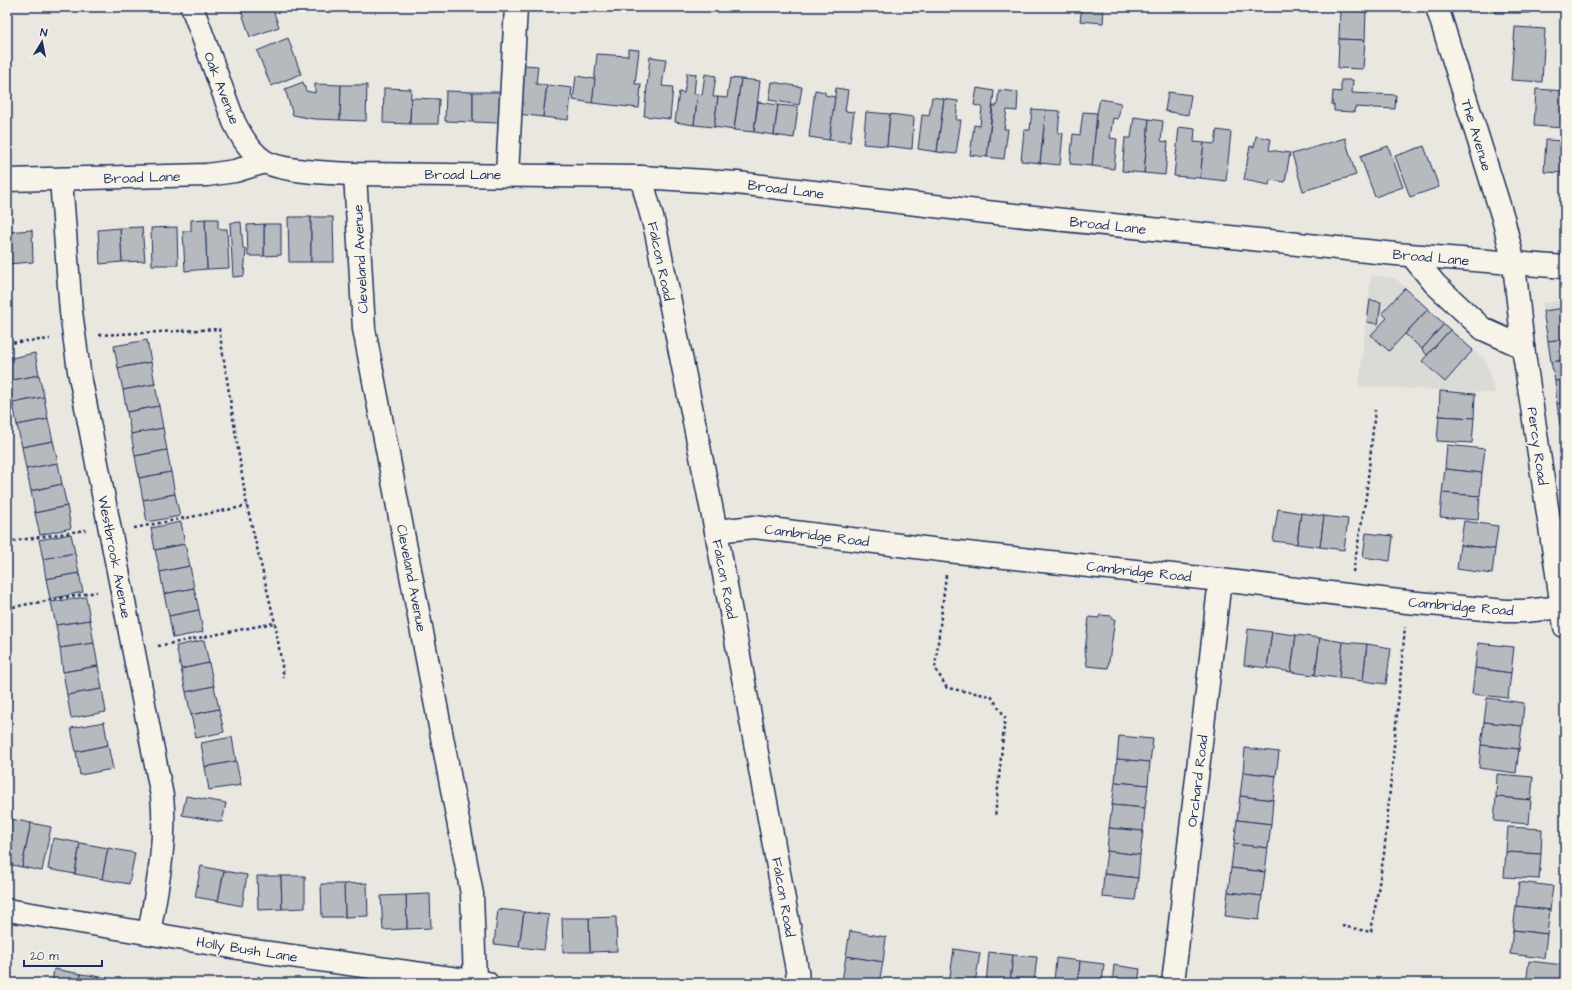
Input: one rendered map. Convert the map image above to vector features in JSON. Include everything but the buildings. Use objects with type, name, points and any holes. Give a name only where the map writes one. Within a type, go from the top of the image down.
[{"type":"street","name":"Oak Avenue","points":[[192,7],[234,122],[246,143],[256,155],[265,162]]},
{"type":"street","points":[[507,175],[516,7]]},
{"type":"street","name":"The Avenue","points":[[1437,7],[1503,218],[1514,264]]},
{"type":"street","name":"Broad Lane","points":[[7,180],[222,174],[265,162],[301,170],[355,174],[641,177],[737,183],[986,212],[1412,256],[1565,267]]},
{"type":"street","name":"Cleveland Avenue","points":[[355,174],[364,329],[472,894],[481,982]]},
{"type":"street","name":"Falcon Road","points":[[641,177],[656,232],[716,531],[774,837],[798,983]]},
{"type":"street","name":"Westbrook Avenue","points":[[61,179],[73,337],[121,588],[158,769],[164,812],[161,860],[149,933]]},
{"type":"street","points":[[1412,256],[1435,284],[1483,329],[1523,347]]},
{"type":"street","name":"Percy Road","points":[[1514,264],[1523,347],[1563,617]]},
{"type":"street","name":"Cambridge Road","points":[[716,531],[754,528],[948,551],[1349,594],[1407,602],[1515,611],[1563,617]]},
{"type":"street","name":"Orchard Road","points":[[1173,983],[1220,580]]},
{"type":"street","name":"Holly Bush Lane","points":[[7,910],[262,952],[481,982]]},
{"type":"path","points":[[7,343],[124,333],[219,329],[247,506],[274,623],[284,678]]},
{"type":"path","points":[[1349,594],[1366,498],[1375,410]]},
{"type":"path","points":[[948,551],[935,668],[947,688],[991,696],[1005,717],[995,817]]},
{"type":"path","points":[[7,608],[121,588]]},
{"type":"path","points":[[1342,926],[1371,932],[1384,854],[1407,602]]},
{"type":"path","points":[[134,651],[274,623]]},
{"type":"shaded area","points":[[1371,275],[1395,278],[1486,361],[1495,393],[1359,386]]},
{"type":"shaded area","points":[[1565,300],[1565,339],[1548,341],[1542,303]]}]
